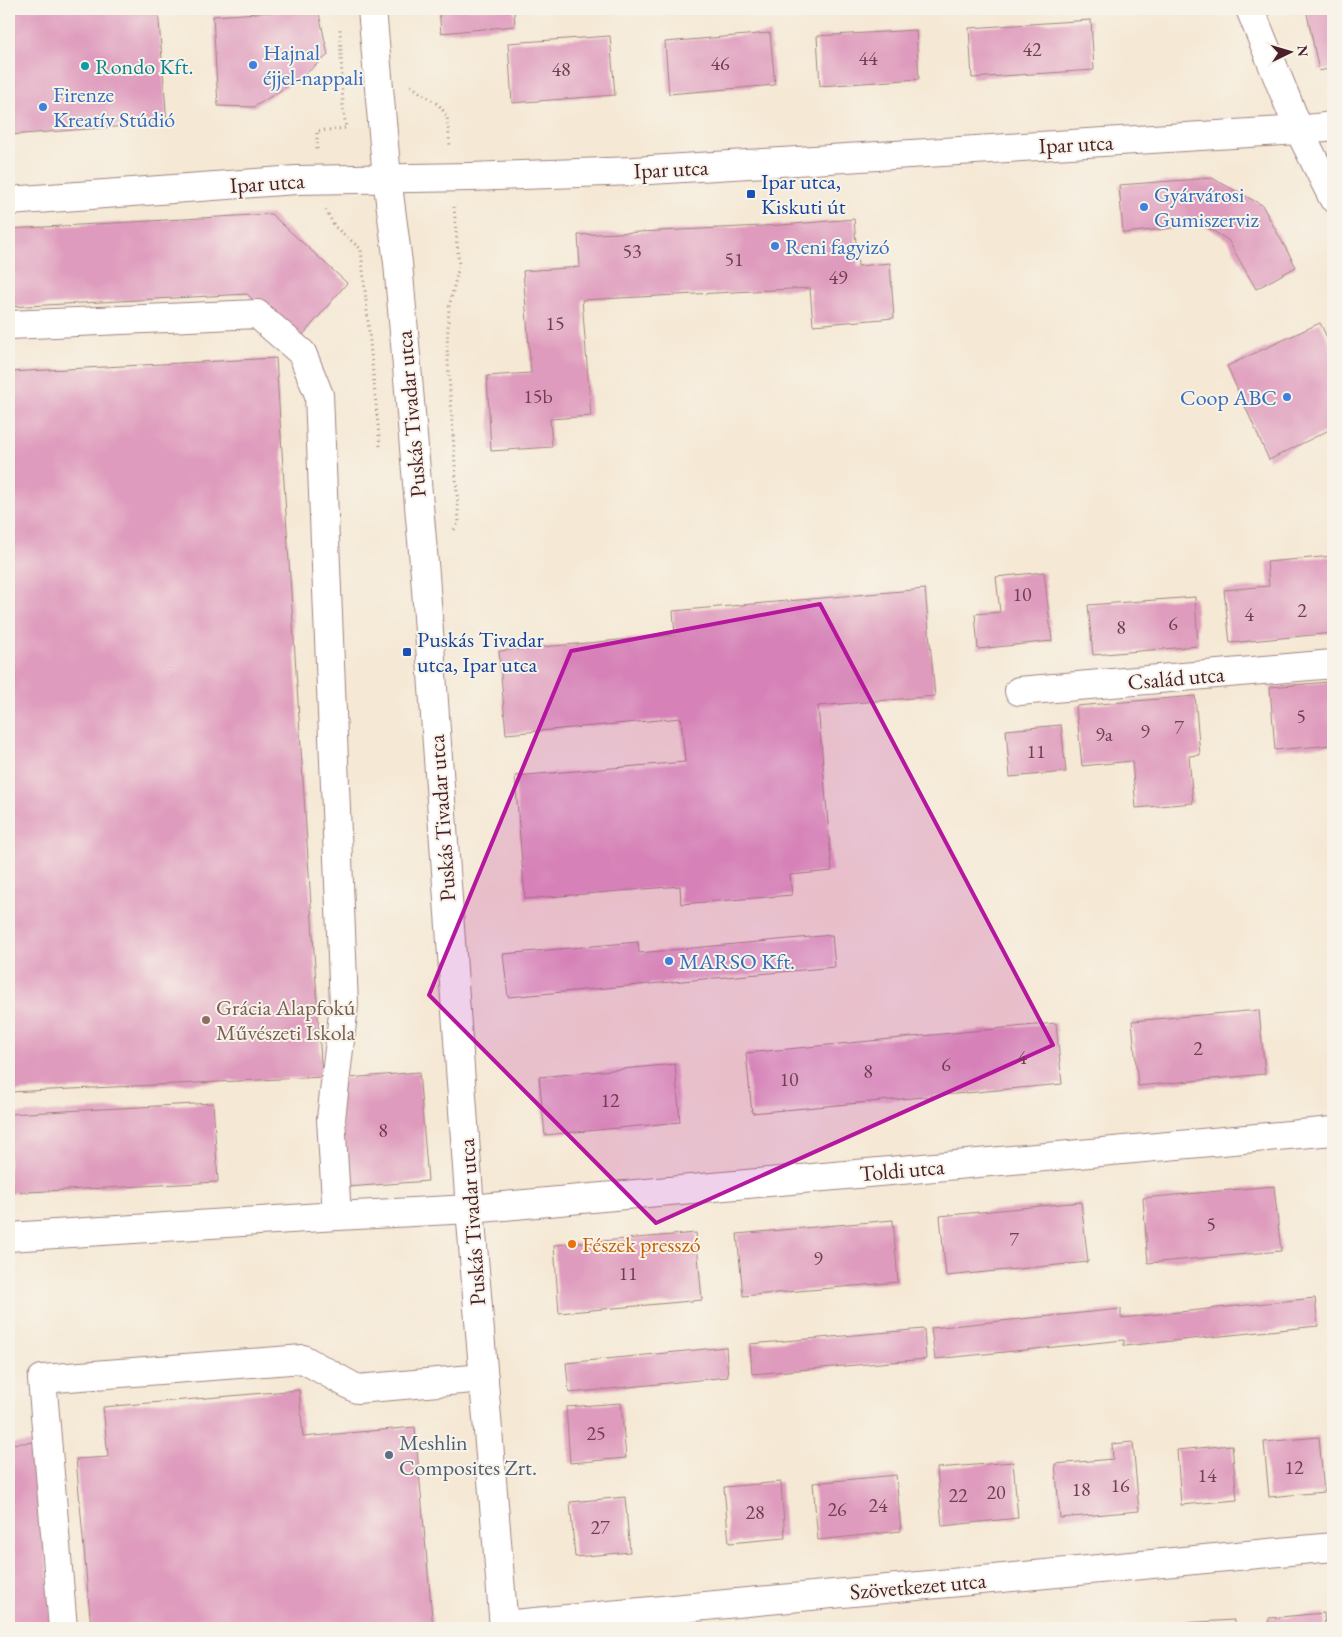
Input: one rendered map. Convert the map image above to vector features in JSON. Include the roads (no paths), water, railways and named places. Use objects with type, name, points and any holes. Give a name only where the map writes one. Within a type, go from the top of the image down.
[{"type":"street","name":"Puskás Tivadar utca","points":[[372,9],[387,178],[398,263],[425,575],[470,1209],[503,1626]]},
{"type":"street","points":[[1250,9],[1300,130],[1333,198]]},
{"type":"street","name":"Ipar utca","points":[[9,201],[296,180],[634,171],[1300,130],[1333,126]]},
{"type":"street","points":[[9,325],[257,314],[302,353],[319,395],[344,1005],[331,1118],[338,1216]]},
{"type":"street","name":"Család utca","points":[[1019,691],[1333,664]]},
{"type":"street","name":"Toldi utca","points":[[9,1237],[470,1209],[1333,1131]]},
{"type":"street","points":[[64,1628],[42,1379],[302,1359],[357,1389],[484,1378]]},
{"type":"street","name":"Szövetkezet utca","points":[[503,1626],[1333,1547]]},
{"type":"place","name":"Hajnal éjjel-nappali","points":[[253,65]]},
{"type":"place","name":"Rondo Kft.","points":[[85,66]]},
{"type":"place","name":"Firenze Kreatív Stúdió","points":[[43,107]]},
{"type":"place","name":"Ipar utca, Kiskuti út","points":[[751,194]]},
{"type":"place","name":"Gyárvárosi Gumiszerviz","points":[[1144,207]]},
{"type":"place","name":"Reni fagyizó","points":[[775,246]]},
{"type":"place","name":"Coop ABC","points":[[1287,397]]},
{"type":"place","name":"Puskás Tivadar utca, Ipar utca","points":[[407,652]]},
{"type":"place","name":"MARSO Kft.","points":[[669,961]]},
{"type":"place","name":"Grácia Alapfokú Művészeti Iskola","points":[[206,1020]]},
{"type":"place","name":"Fészek presszó","points":[[572,1244]]},
{"type":"place","name":"Meshlin Composites Zrt.","points":[[389,1455]]}]
